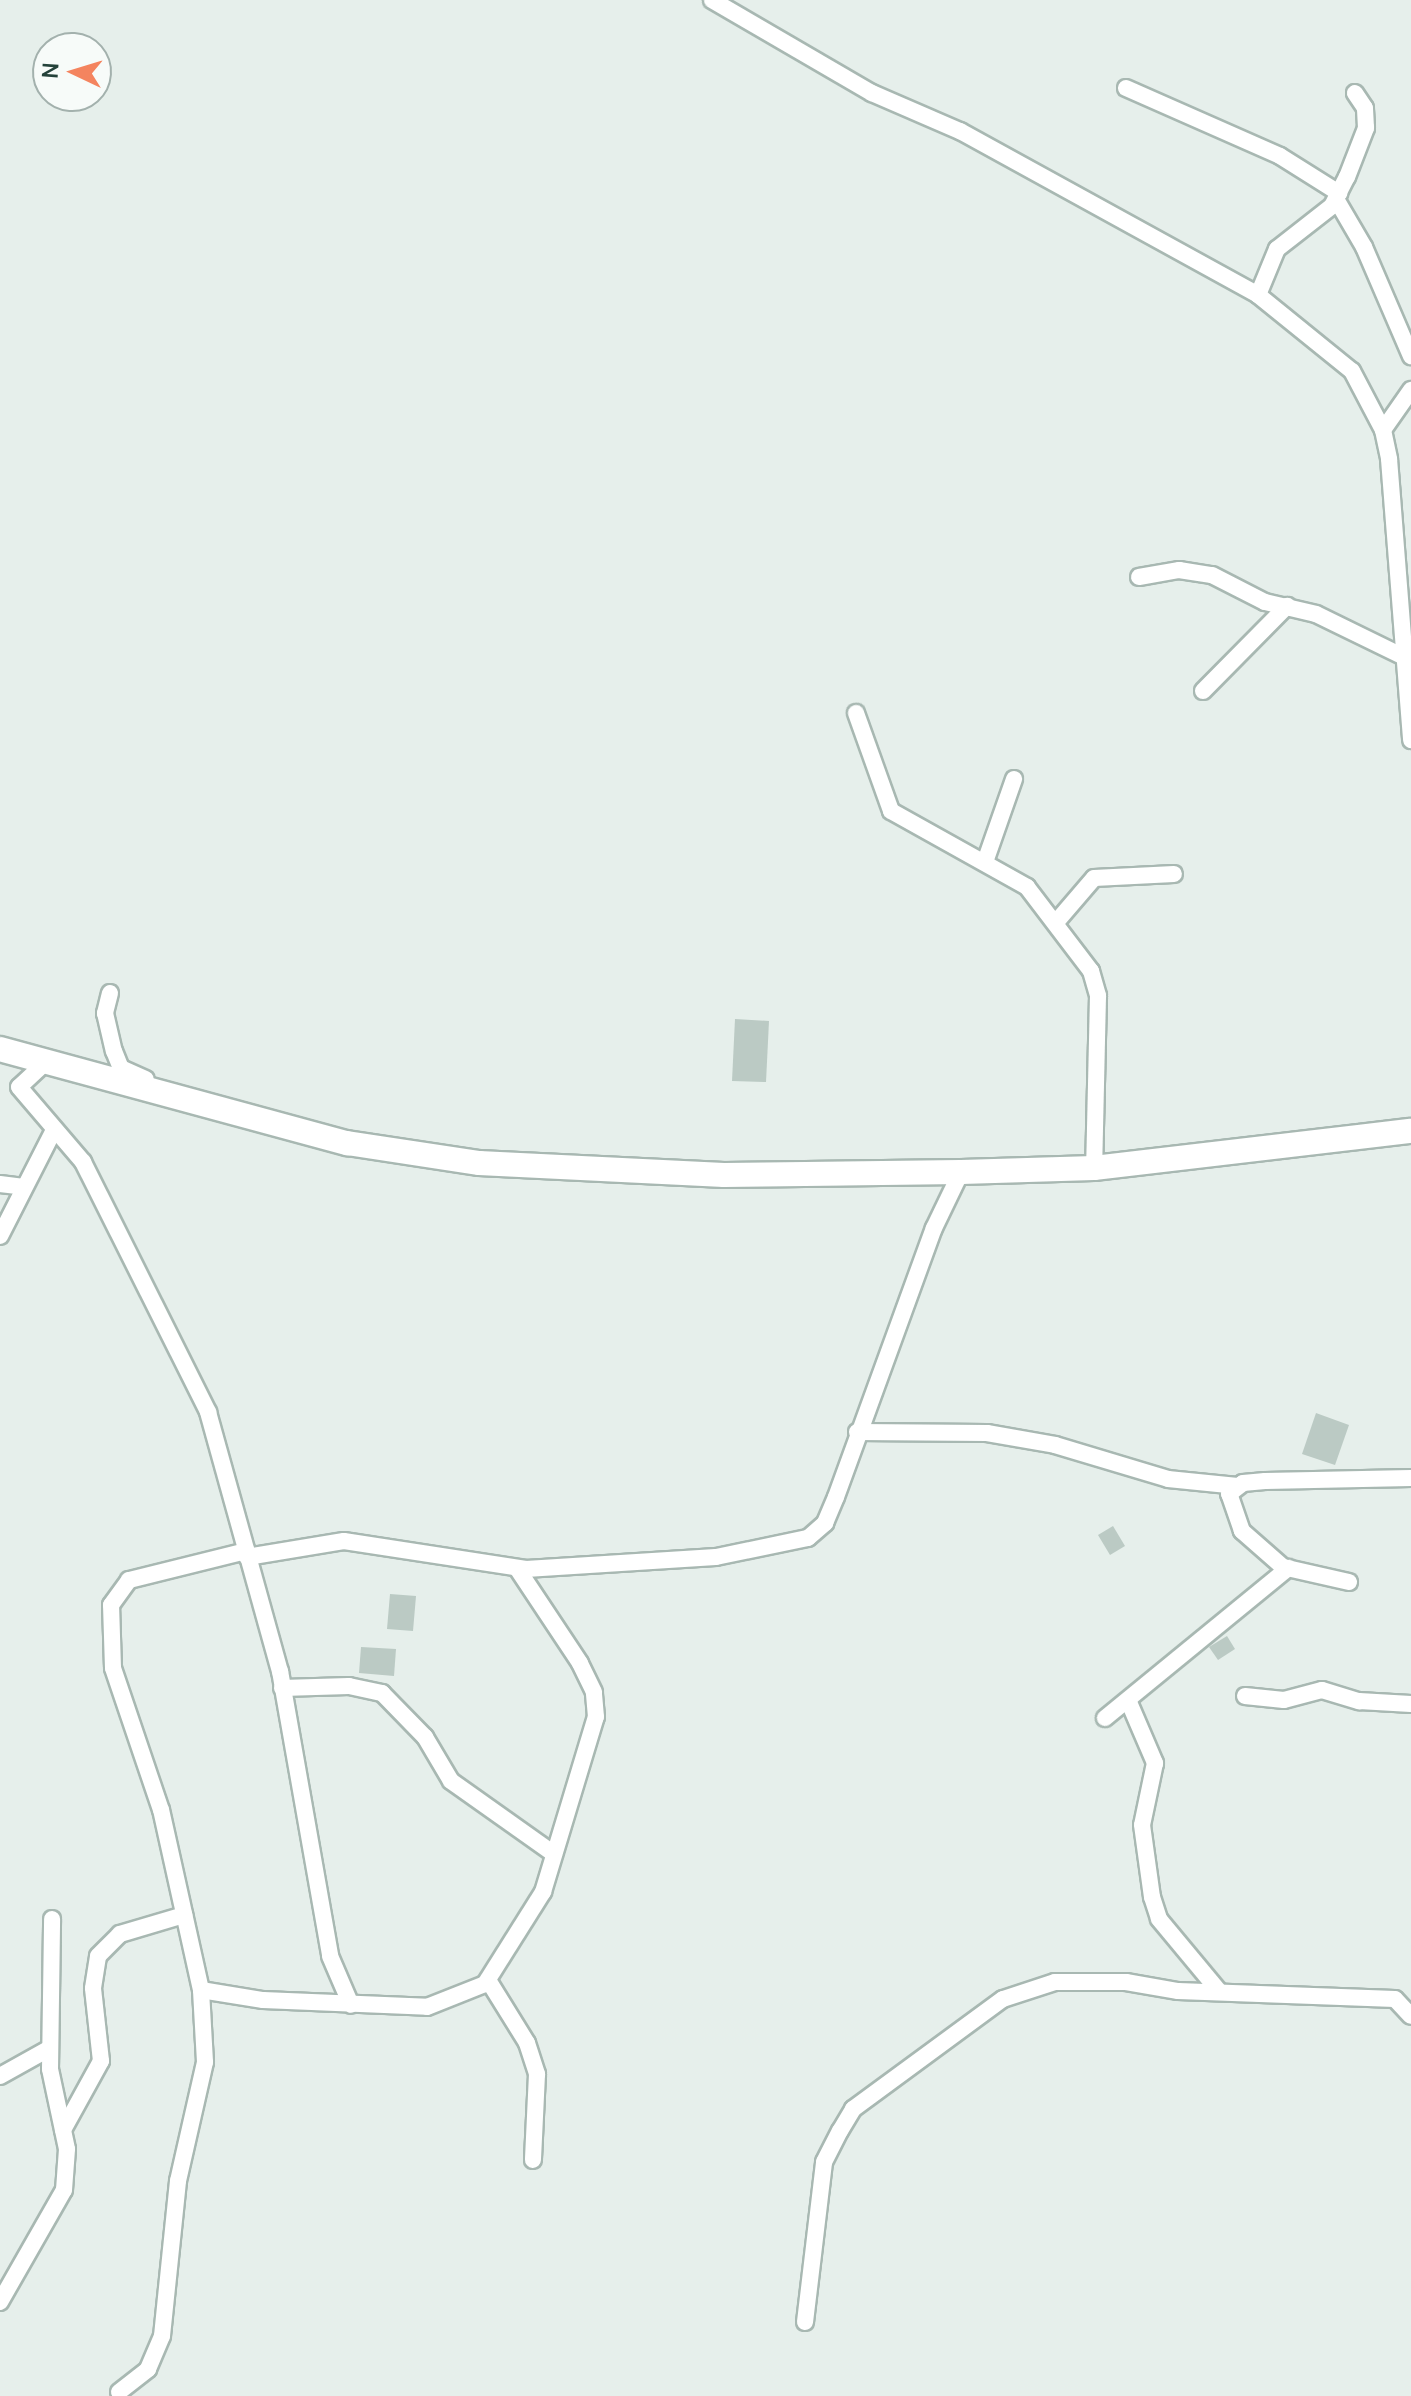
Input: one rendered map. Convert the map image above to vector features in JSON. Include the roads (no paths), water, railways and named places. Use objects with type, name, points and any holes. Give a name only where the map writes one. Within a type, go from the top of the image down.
[{"type":"street","points":[[712,0],[872,93],[960,131],[1258,295],[1352,371],[1383,430],[1411,740]]},
{"type":"street","points":[[1126,88],[1280,156],[1337,196],[1364,247],[1411,356]]},
{"type":"street","points":[[1258,295],[1277,249],[1337,196],[1366,128],[1365,108],[1355,93]]},
{"type":"street","points":[[1383,430],[1411,390]]},
{"type":"street","points":[[1139,577],[1196,571],[1402,656]]},
{"type":"street","points":[[1203,691],[1287,606]]},
{"type":"street","points":[[856,713],[891,811],[1027,887],[1058,920],[1091,971],[1098,996],[1094,1168]]},
{"type":"street","points":[[985,862],[1014,779]]},
{"type":"street","points":[[1058,920],[1094,878],[1174,874]]},
{"type":"street","points":[[110,993],[106,1031],[121,1068],[175,1093]]},
{"type":"street","points":[[0,1049],[175,1093],[347,1143],[479,1163],[724,1175],[1094,1168],[1411,1131]]},
{"type":"street","points":[[47,1061],[19,1087],[83,1162],[194,1373],[282,1688],[330,1956],[351,2005]]},
{"type":"street","points":[[0,1236],[54,1130]]},
{"type":"street","points":[[119,2392],[148,2369],[170,2301],[174,2208],[205,2062],[201,1990],[161,1810],[113,1668],[111,1605],[129,1580],[247,1554],[344,1541],[517,1568],[784,1548],[825,1523],[934,1228],[961,1172]]},
{"type":"street","points":[[0,1184],[24,1187]]},
{"type":"street","points":[[857,1432],[987,1433],[1055,1445],[1168,1479],[1238,1486],[1411,1478]]},
{"type":"street","points":[[1238,1486],[1229,1494],[1233,1516],[1259,1548],[1288,1568],[1349,1582]]},
{"type":"street","points":[[201,1990],[351,2005],[427,2007],[460,1999],[488,1980],[543,1892],[585,1771],[596,1717],[594,1692],[517,1568]]},
{"type":"street","points":[[1105,1718],[1288,1568]]},
{"type":"street","points":[[282,1688],[349,1686],[382,1693],[425,1737],[451,1781],[554,1854]]},
{"type":"street","points":[[1245,1696],[1284,1700],[1322,1690],[1359,1701],[1411,1704]]},
{"type":"street","points":[[1128,1700],[1155,1763],[1142,1825],[1152,1897],[1159,1919],[1218,1990]]},
{"type":"street","points":[[63,2130],[101,2061],[93,1988],[98,1956],[120,1934],[184,1915]]},
{"type":"street","points":[[0,2302],[64,2190],[63,2130],[50,2048],[52,1919]]},
{"type":"street","points":[[488,1980],[527,2043],[537,2074],[533,2160]]},
{"type":"street","points":[[805,2322],[824,2162],[853,2109],[1003,1999],[1032,1986],[1126,1982],[1395,1999],[1411,1990]]},
{"type":"street","points":[[1395,1999],[1411,2016]]},
{"type":"street","points":[[0,2076],[50,2048]]}]
